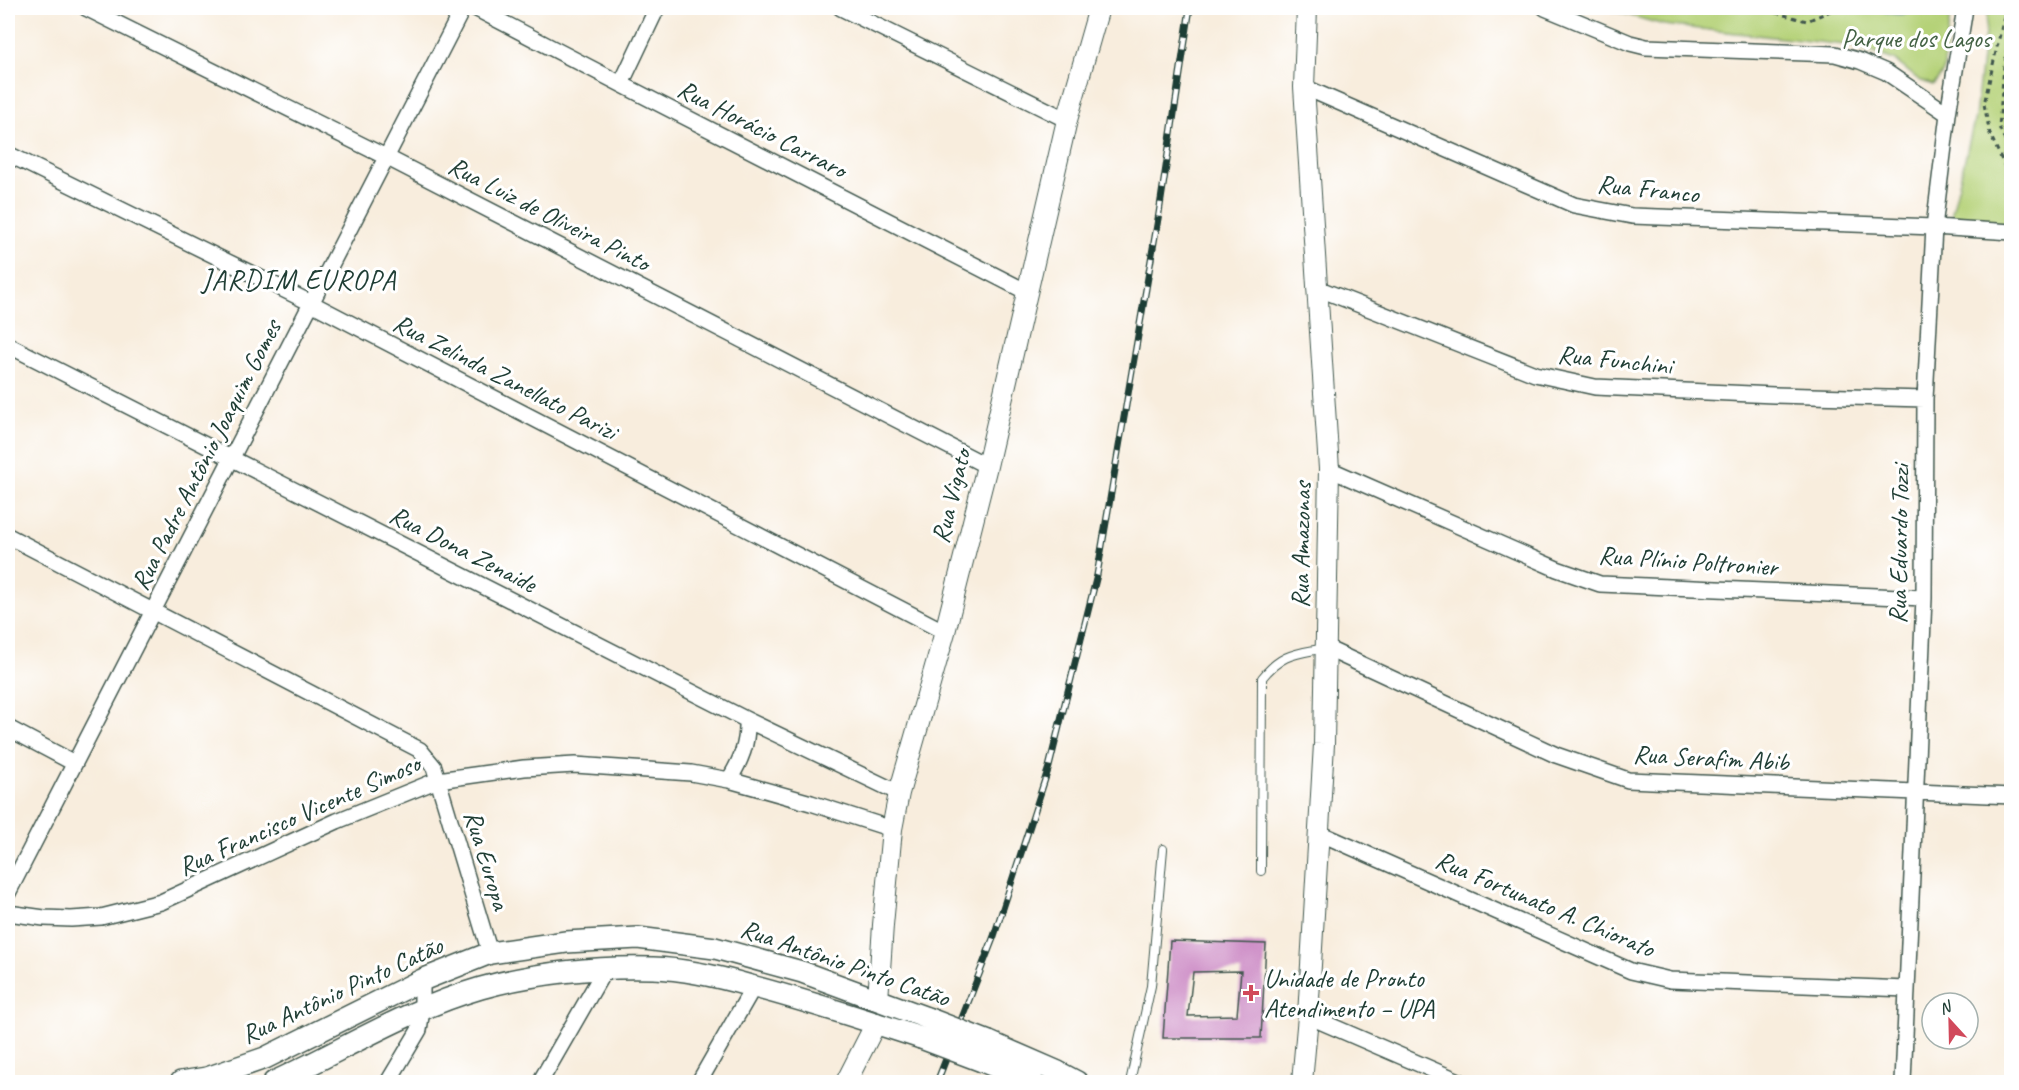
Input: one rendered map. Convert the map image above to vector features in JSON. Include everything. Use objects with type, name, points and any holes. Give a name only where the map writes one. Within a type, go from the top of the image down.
[{"type":"main road","name":"Rua Antônio Pinto Catão","points":[[181,1083],[207,1078],[265,1058],[422,980],[490,953],[566,942],[638,938],[715,948],[802,972],[878,1000],[924,1028],[985,1052],[1058,1072],[1077,1083]]},
{"type":"main road","name":"Rua Antônio Pinto Catão","points":[[274,1083],[370,1033],[481,988],[538,976],[605,969],[654,968],[718,977],[802,999],[876,1023],[924,1028]]},
{"type":"main road","name":"Rua Antônio Pinto Catão","points":[[985,1052],[1033,1083]]},
{"type":"street","name":"Rua Luiz de Oliveira Pinto","points":[[86,8],[386,157],[987,466]]},
{"type":"street","name":"Rua Padre Antônio Joaquim Gomes","points":[[8,893],[463,8]]},
{"type":"street","name":"Rua Horácio Carraro","points":[[476,8],[1027,292]]},
{"type":"street","points":[[621,84],[657,8]]},
{"type":"street","points":[[841,8],[1067,120]]},
{"type":"street","name":"Rua Vigato","points":[[878,1000],[892,829],[899,793],[945,632],[987,466],[1067,120],[1099,8]]},
{"type":"street","name":"Rua Amazonas","points":[[1302,1083],[1324,744],[1329,469],[1304,87],[1307,8]]},
{"type":"street","points":[[1545,8],[1630,43],[1646,47],[1835,54],[1886,72],[1948,114]]},
{"type":"street","name":"Rua Eduardo Tozzi","points":[[1903,1083],[1924,598],[1925,399],[1935,227],[1948,114],[1965,8]]},
{"type":"street","name":"Rua Franco","points":[[1304,87],[1574,205],[1632,216],[2012,232]]},
{"type":"street","name":"Rua Zelinda Zanellato Parizi","points":[[8,154],[311,303],[945,632]]},
{"type":"street","name":"Rua Funchini","points":[[1317,288],[1534,374],[1595,387],[1925,399]]},
{"type":"street","name":"Rua Dona Zenaide","points":[[8,345],[747,720],[899,793]]},
{"type":"street","name":"Rua Plínio Poltronier","points":[[1329,469],[1557,569],[1600,584],[1924,598]]},
{"type":"street","name":"Rua Europa","points":[[8,536],[420,750],[434,767],[490,953]]},
{"type":"street","name":"Rua Serafim Abib","points":[[1326,648],[1556,755],[1628,780],[2012,796]]},
{"type":"street","points":[[729,780],[746,749],[747,720]]},
{"type":"street","points":[[8,728],[74,763]]},
{"type":"street","name":"Rua Francisco Vicente Simoso","points":[[8,912],[44,918],[71,919],[101,917],[161,902],[337,821],[438,780],[524,768],[575,765],[691,772],[811,803],[892,829]]},
{"type":"street","name":"Rua Fortunato A. Chiorato","points":[[1317,832],[1631,971],[1670,980],[1906,989]]},
{"type":"street","points":[[540,1083],[605,969]]},
{"type":"street","points":[[388,1083],[419,1030],[422,980]]},
{"type":"street","points":[[699,1083],[754,986]]},
{"type":"street","points":[[1308,1017],[1461,1083]]},
{"type":"street","points":[[846,1083],[876,1023]]},
{"type":"lane","points":[[1261,871],[1262,678],[1272,666],[1288,655],[1326,648]]},
{"type":"lane","points":[[1130,1083],[1151,986],[1163,849]]},
{"type":"path","points":[[1686,8],[1710,10],[1761,8],[1807,21],[1837,8]]},
{"type":"path","points":[[1821,8],[1825,13]]},
{"type":"path","points":[[2006,8],[1984,104],[1990,134],[2005,167],[2012,174]]},
{"type":"path","points":[[2012,30],[2004,66],[1999,127],[2012,156]]},
{"type":"green space","name":"Parque dos Lagos","points":[[1603,8],[1951,8],[1943,72],[1933,85],[1919,80],[1894,60],[1855,46],[1664,25]]},
{"type":"green space","name":"Parque dos Lagos","points":[[1988,8],[2011,8],[2011,225],[1950,221],[1975,117]]},
{"type":"water","points":[[1873,8],[1918,8],[1901,14]]},
{"type":"building","name":"Unidade de Pronto Atendimento – UPA","points":[[1170,941],[1266,944],[1261,1038],[1163,1038]],"holes":[[[1241,971],[1237,1015],[1188,1016],[1193,972]]]},
{"type":"railway","points":[[937,1082],[994,936],[1049,767],[1097,575],[1159,213],[1190,8]]},
{"type":"place","name":"Unidade de Pronto Atendimento – UPA","points":[[1251,993]]},
{"type":"district","name":"JARDIM EUROPA","points":[[299,279]]}]
